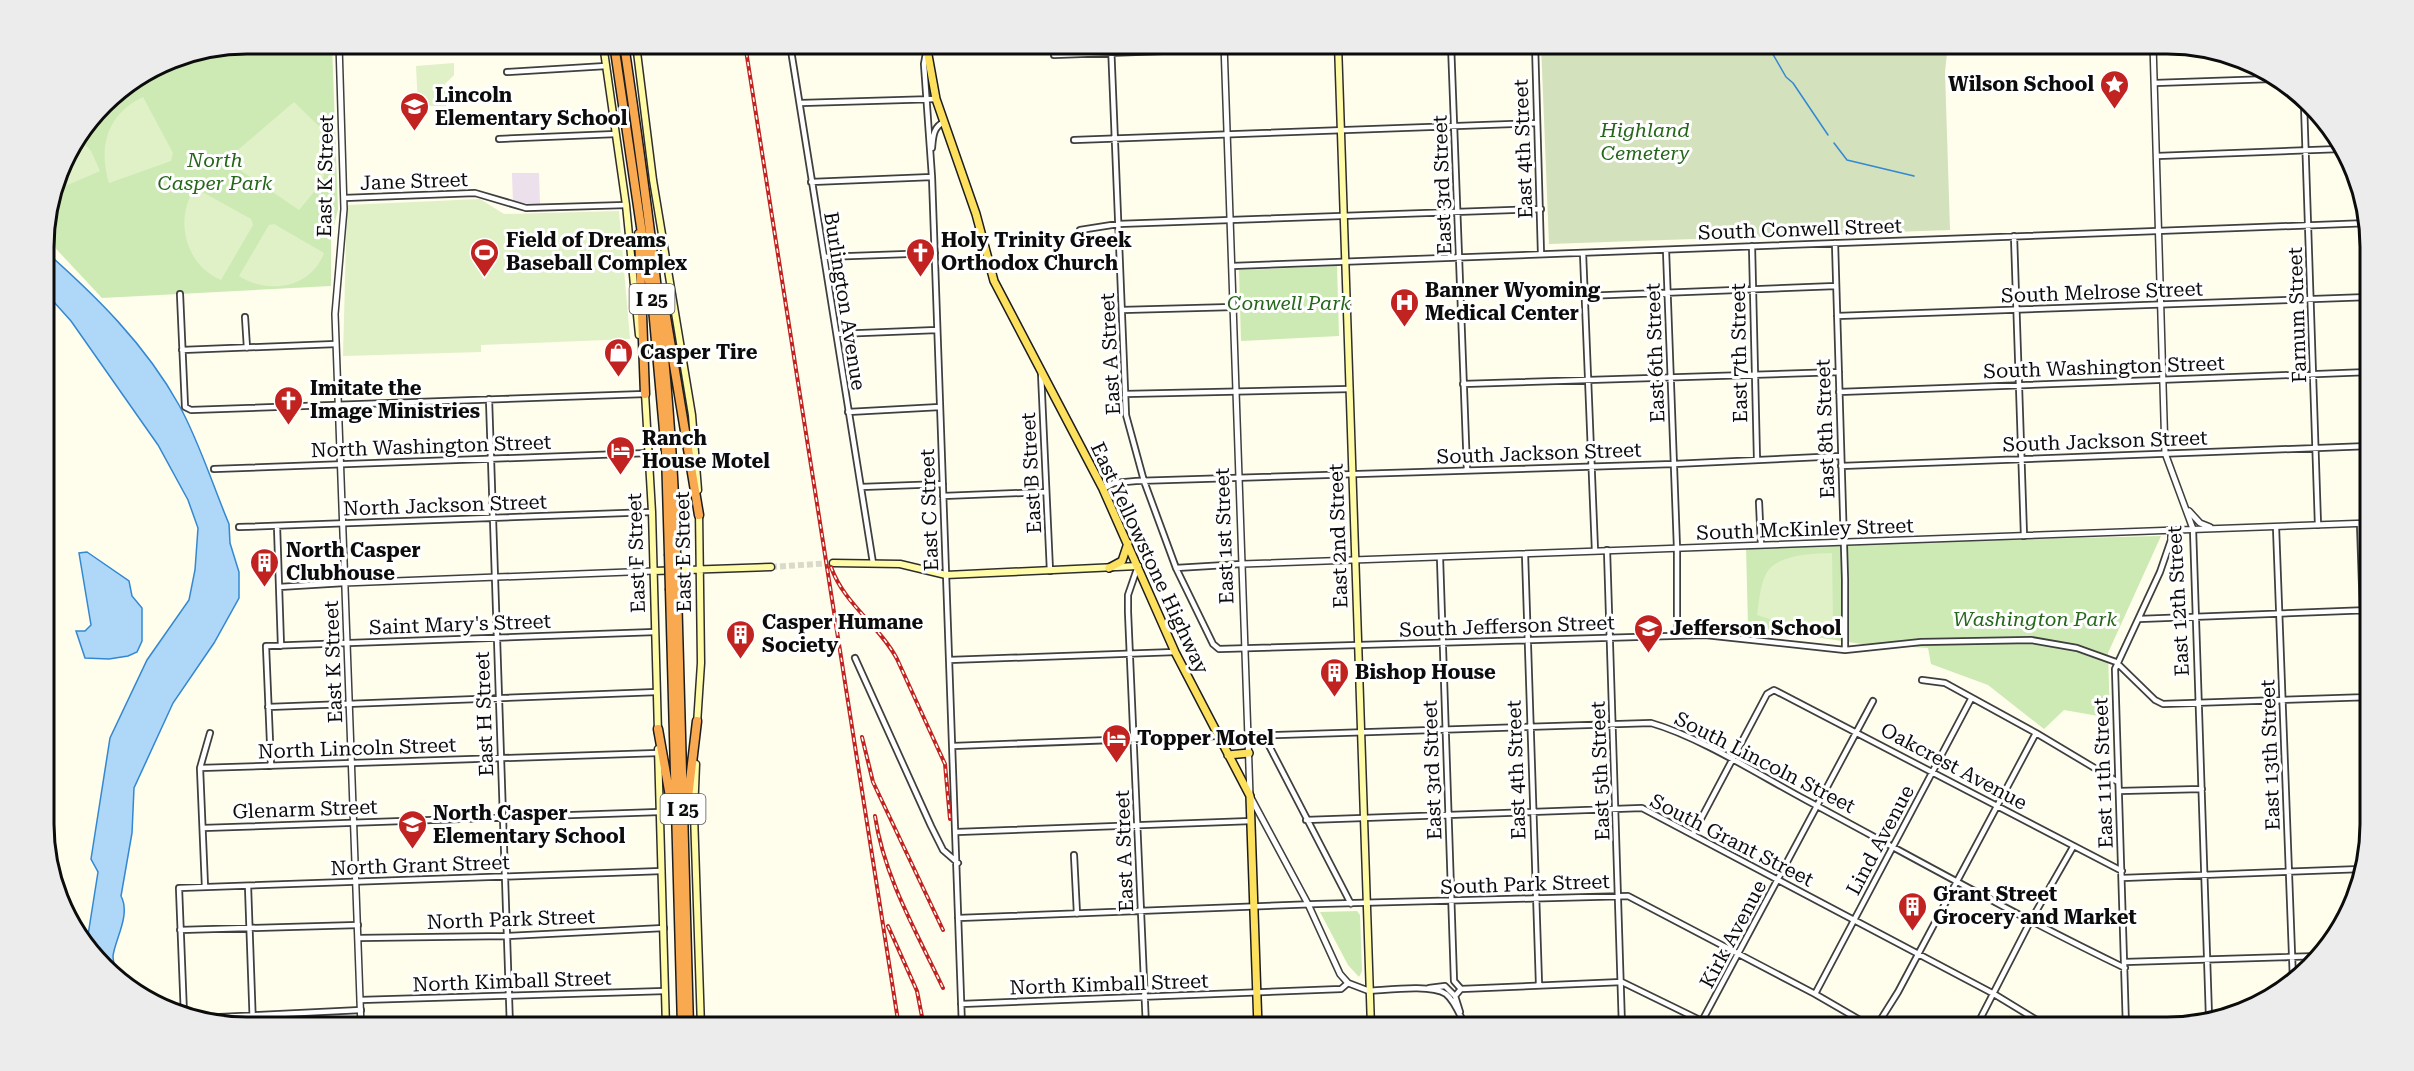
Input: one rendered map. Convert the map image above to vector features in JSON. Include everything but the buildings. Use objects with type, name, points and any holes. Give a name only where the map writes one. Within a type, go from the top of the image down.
[{"type":"highway","name":"I 25","points":[[616,54],[636,182],[660,376],[673,554]]},
{"type":"highway","name":"I 25","points":[[626,54],[656,268],[670,404],[682,1017]]},
{"type":"highway","points":[[630,54],[630,83]]},
{"type":"highway","points":[[636,182],[645,394]]},
{"type":"highway","points":[[656,268],[664,300],[699,515]]},
{"type":"highway","points":[[680,864],[697,721]]},
{"type":"highway","points":[[658,729],[680,864]]},
{"type":"highway","name":"I 25","points":[[680,864],[688,1017]]},
{"type":"main road","name":"East F Street","points":[[604,54],[626,205],[649,453],[666,1017]]},
{"type":"main road","name":"East E Street","points":[[637,54],[653,180],[692,415],[699,515],[701,663],[694,814],[701,1017]]},
{"type":"main road","name":"East Yellowstone Highway","points":[[928,54],[936,99],[976,214],[994,281],[1103,489],[1175,652],[1250,796]]},
{"type":"main road","name":"East 2nd Street","points":[[1338,54],[1370,1017]]},
{"type":"main road","points":[[1109,568],[1122,561],[1128,543]]},
{"type":"main road","points":[[833,563],[900,564],[946,575],[1050,572],[1138,566]]},
{"type":"main road","points":[[654,572],[771,567]]},
{"type":"main road","points":[[1228,755],[1249,753]]},
{"type":"main road","name":"East 1st Street","points":[[1250,796],[1258,1017]]},
{"type":"street","name":"East K Street","points":[[339,54],[344,198],[335,286],[336,344],[361,1017]]},
{"type":"street","name":"Burlington Avenue","points":[[792,54],[873,563]]},
{"type":"street","name":"East C Street","points":[[926,54],[924,64],[932,177],[957,832],[962,1017]]},
{"type":"street","points":[[1054,55],[1068,54]]},
{"type":"street","name":"East A Street","points":[[1112,54],[1126,415],[1144,481],[1176,568],[1213,644],[1219,650]]},
{"type":"street","name":"East 1st Street","points":[[1225,54],[1250,796]]},
{"type":"street","name":"East 3rd Street","points":[[1451,54],[1467,470]]},
{"type":"street","name":"East 4th Street","points":[[1535,54],[1541,254]]},
{"type":"street","name":"East 12th Street","points":[[2154,54],[2163,304],[2165,453],[2193,529],[2209,1012]]},
{"type":"street","points":[[507,72],[606,66]]},
{"type":"street","points":[[2155,83],[2263,79]]},
{"type":"street","points":[[801,103],[936,99]]},
{"type":"street","name":"Farnum Street","points":[[2304,110],[2318,525]]},
{"type":"street","name":"East C Street","points":[[931,157],[934,131],[938,125],[944,123]]},
{"type":"street","points":[[1074,140],[1537,123]]},
{"type":"street","points":[[499,140],[616,134]]},
{"type":"street","points":[[2157,156],[2334,149]]},
{"type":"street","points":[[811,182],[932,177]]},
{"type":"street","name":"Jane Street","points":[[344,198],[475,193],[526,208],[626,205]]},
{"type":"street","points":[[1080,230],[1119,224],[1541,209]]},
{"type":"street","name":"South Conwell Street","points":[[1232,266],[2160,229],[2358,223]]},
{"type":"street","points":[[2014,236],[2024,536]]},
{"type":"street","name":"East 8th Street","points":[[1835,243],[1845,650]]},
{"type":"street","name":"East 7th Street","points":[[1752,246],[1757,459]]},
{"type":"street","name":"East 6th Street","points":[[1666,250],[1677,548],[1677,636]]},
{"type":"street","points":[[824,257],[935,253]]},
{"type":"street","points":[[1583,253],[1594,551]]},
{"type":"street","points":[[1584,296],[1836,286]]},
{"type":"street","points":[[180,294],[185,407],[191,410],[645,394]]},
{"type":"street","name":"South Melrose Street","points":[[1837,316],[2360,297]]},
{"type":"street","points":[[1122,310],[1233,307]]},
{"type":"street","points":[[246,317],[247,348]]},
{"type":"street","points":[[837,334],[937,330]]},
{"type":"street","points":[[182,350],[336,344]]},
{"type":"street","points":[[1463,384],[1839,372]]},
{"type":"street","name":"South Washington Street","points":[[1839,392],[2360,372]]},
{"type":"street","name":"East B Street","points":[[1041,373],[1050,572]]},
{"type":"street","points":[[1125,394],[1350,389]]},
{"type":"street","name":"East H Street","points":[[489,399],[510,1017]]},
{"type":"street","points":[[848,412],[940,407]]},
{"type":"street","name":"South Jackson Street","points":[[1842,466],[2360,446]]},
{"type":"street","name":"North Washington Street","points":[[214,469],[649,453]]},
{"type":"street","name":"South Jackson Street","points":[[1238,479],[1841,456]]},
{"type":"street","points":[[1103,489],[1114,483],[1238,479]]},
{"type":"street","points":[[861,487],[943,484]]},
{"type":"street","points":[[943,496],[1046,492]]},
{"type":"street","points":[[1760,502],[1761,545]]},
{"type":"street","points":[[2184,505],[2200,523],[2214,528]]},
{"type":"street","name":"North Jackson Street","points":[[239,527],[652,512]]},
{"type":"street","name":"South McKinley Street","points":[[1242,564],[2360,524]]},
{"type":"street","points":[[277,526],[281,646]]},
{"type":"street","name":"East 13th Street","points":[[2276,527],[2293,971]]},
{"type":"street","name":"East 11th Street","points":[[2126,1017],[2116,662],[2160,572],[2171,540],[2171,530]]},
{"type":"street","name":"East 5th Street","points":[[1608,550],[1622,1017]]},
{"type":"street","name":"East 4th Street","points":[[1525,554],[1539,984]]},
{"type":"street","name":"East 3rd Street","points":[[1440,558],[1454,981]]},
{"type":"street","points":[[1176,568],[1242,564]]},
{"type":"street","name":"East A Street","points":[[1138,566],[1128,595],[1136,739],[1145,1017]]},
{"type":"street","points":[[279,587],[654,572]]},
{"type":"street","points":[[2139,619],[2360,611]]},
{"type":"street","name":"Saint Mary's Street","points":[[268,707],[266,646],[655,633]]},
{"type":"street","name":"South Jefferson Street","points":[[1219,650],[1677,636],[1723,636],[1845,650],[1921,642],[2031,640],[2077,648],[2116,662]]},
{"type":"street","points":[[949,660],[1175,652]]},
{"type":"street","points":[[855,658],[943,850],[958,863]]},
{"type":"street","points":[[2116,662],[2155,700],[2163,704],[2360,697]]},
{"type":"street","points":[[1922,680],[1944,683],[2036,733],[2118,782]]},
{"type":"street","name":"Oakcrest Avenue","points":[[1732,760],[1771,690],[1857,732],[2122,871]]},
{"type":"street","points":[[271,766],[268,707],[657,692]]},
{"type":"street","name":"Lind Avenue","points":[[1815,994],[1971,699]]},
{"type":"street","name":"Kirk Avenue","points":[[1704,1017],[1740,954],[1873,701]]},
{"type":"street","name":"South Lincoln Street","points":[[1248,736],[1651,723],[1667,728],[1732,760],[1894,845],[2030,922],[2125,965],[2308,956]]},
{"type":"street","points":[[205,887],[200,768],[210,733]]},
{"type":"street","points":[[1882,1017],[1958,881],[2036,733]]},
{"type":"street","points":[[952,746],[1218,736]]},
{"type":"street","points":[[1264,736],[1351,904]]},
{"type":"street","name":"North Lincoln Street","points":[[200,768],[658,753]]},
{"type":"street","points":[[1693,834],[1732,760]]},
{"type":"street","points":[[2119,791],[2202,789]]},
{"type":"street","name":"East Yellowstone Highway","points":[[1250,796],[1308,904],[1331,957],[1348,983]]},
{"type":"street","name":"South Grant Street","points":[[1306,820],[1641,808],[1918,953],[1994,994],[2030,1017]]},
{"type":"street","name":"Glenarm Street","points":[[203,828],[659,812]]},
{"type":"street","points":[[957,832],[1251,821]]},
{"type":"street","points":[[1981,1017],[2030,922],[2073,847]]},
{"type":"street","points":[[1074,855],[1077,914]]},
{"type":"street","points":[[2122,878],[2354,869]]},
{"type":"street","name":"North Grant Street","points":[[180,930],[179,888],[662,872]]},
{"type":"street","points":[[248,886],[253,1016]]},
{"type":"street","name":"South Park Street","points":[[1255,908],[1308,904],[1366,905],[1536,897],[1632,897],[1855,1017]]},
{"type":"street","points":[[958,918],[1255,908]]},
{"type":"street","points":[[183,1006],[180,930],[358,925]]},
{"type":"street","name":"North Park Street","points":[[358,938],[507,936],[664,928]]},
{"type":"street","points":[[1348,983],[1369,991],[1426,989],[1445,986],[1454,981],[1461,988],[1622,982],[1694,1017]]},
{"type":"street","name":"North Kimball Street","points":[[961,1004],[1257,994],[1341,989],[1348,983]]},
{"type":"street","points":[[1445,986],[1455,996],[1461,1017]]},
{"type":"street","points":[[1455,996],[1461,988]]},
{"type":"street","points":[[1426,989],[1445,993],[1461,1017]]},
{"type":"street","name":"North Kimball Street","points":[[360,1000],[665,991]]},
{"type":"street","points":[[232,1017],[361,1010]]},
{"type":"shaded area","points":[[512,173],[539,173],[540,204],[513,203]]},
{"type":"green space","name":"North Casper Park","points":[[247,54],[332,54],[338,209],[331,239],[331,286],[102,298],[54,247],[54,234],[61,197],[74,161],[86,140],[110,110],[140,86],[185,64],[221,56]]},
{"type":"green space","name":"Highland Cemetery","points":[[1541,54],[1947,54],[1945,72],[1950,230],[1549,244]]},
{"type":"green space","points":[[454,63],[454,75],[445,84],[446,106],[418,106],[416,66]]},
{"type":"green space","points":[[143,97],[173,153],[171,161],[109,183],[105,157],[108,133],[121,113]]},
{"type":"green space","points":[[294,102],[333,140],[322,182],[299,210],[233,165],[232,155]]},
{"type":"green space","points":[[84,143],[91,151],[100,171],[65,186],[74,161]]},
{"type":"green space","points":[[195,188],[251,219],[253,225],[221,280],[199,264],[187,240],[185,213]]},
{"type":"green space","name":"Field of Dreams Baseball Complex","points":[[480,199],[504,214],[619,211],[630,339],[481,345],[481,352],[343,356],[347,205]]},
{"type":"green space","points":[[274,224],[324,253],[318,265],[299,281],[288,285],[263,285],[239,276],[269,225]]},
{"type":"green space","name":"Conwell Park","points":[[1337,266],[1339,336],[1241,341],[1239,270]]},
{"type":"green space","name":"Washington Park","points":[[2161,536],[2108,653],[2110,718],[2064,710],[2044,729],[1988,685],[1931,664],[1928,648],[1862,644],[1748,627],[1746,546]]},
{"type":"green space","points":[[1832,553],[1833,624],[1828,629],[1791,626],[1757,615],[1762,583],[1771,567],[1795,556]]},
{"type":"green space","points":[[1357,911],[1360,915],[1362,971],[1359,977],[1348,965],[1320,912]]},
{"type":"water","points":[[54,259],[101,303],[135,341],[166,383],[193,433],[229,524],[230,543],[239,572],[239,598],[214,643],[173,703],[134,788],[132,833],[121,896],[124,911],[114,949],[114,964],[88,933],[98,872],[91,859],[110,738],[147,660],[189,600],[195,570],[198,528],[188,500],[158,445],[71,321],[54,302]]},
{"type":"water","points":[[87,552],[129,581],[132,596],[142,608],[142,641],[137,652],[109,659],[85,658],[76,631],[85,631],[91,625],[79,553]]},
{"type":"waterway","points":[[1773,54],[1786,77],[1793,83],[1828,135]]},
{"type":"waterway","points":[[1834,143],[1847,160],[1914,176]]},
{"type":"tunnel","points":[[771,567],[833,563]]},
{"type":"railway","points":[[747,54],[897,1017]]},
{"type":"railway","points":[[831,567],[844,592],[881,635],[897,659],[945,764],[950,819]]},
{"type":"railway","points":[[862,737],[873,782],[943,930]]},
{"type":"railway","points":[[875,816],[879,839],[894,883],[943,988]]},
{"type":"railway","points":[[888,926],[917,991],[922,1017]]},
{"type":"place","name":"Wilson School","points":[[2115,110]]},
{"type":"place","name":"Lincoln Elementary School","points":[[414,132]]},
{"type":"place","name":"Field of Dreams Baseball Complex","points":[[485,278]]},
{"type":"place","name":"Holy Trinity Greek Orthodox Church","points":[[920,278]]},
{"type":"place","name":"Banner Wyoming Medical Center","points":[[1404,328]]},
{"type":"place","name":"Casper Tire","points":[[619,378]]},
{"type":"place","name":"Imitate the Image Ministries","points":[[289,426]]},
{"type":"place","name":"Ranch House Motel","points":[[621,476]]},
{"type":"place","name":"North Casper Clubhouse","points":[[265,588]]},
{"type":"place","name":"Jefferson School","points":[[1649,654]]},
{"type":"place","name":"Casper Humane Society","points":[[741,660]]},
{"type":"place","name":"Bishop House","points":[[1334,698]]},
{"type":"place","name":"Topper Motel","points":[[1116,764]]},
{"type":"place","name":"North Casper Elementary School","points":[[412,850]]},
{"type":"place","name":"Grant Street Grocery and Market","points":[[1912,932]]}]
